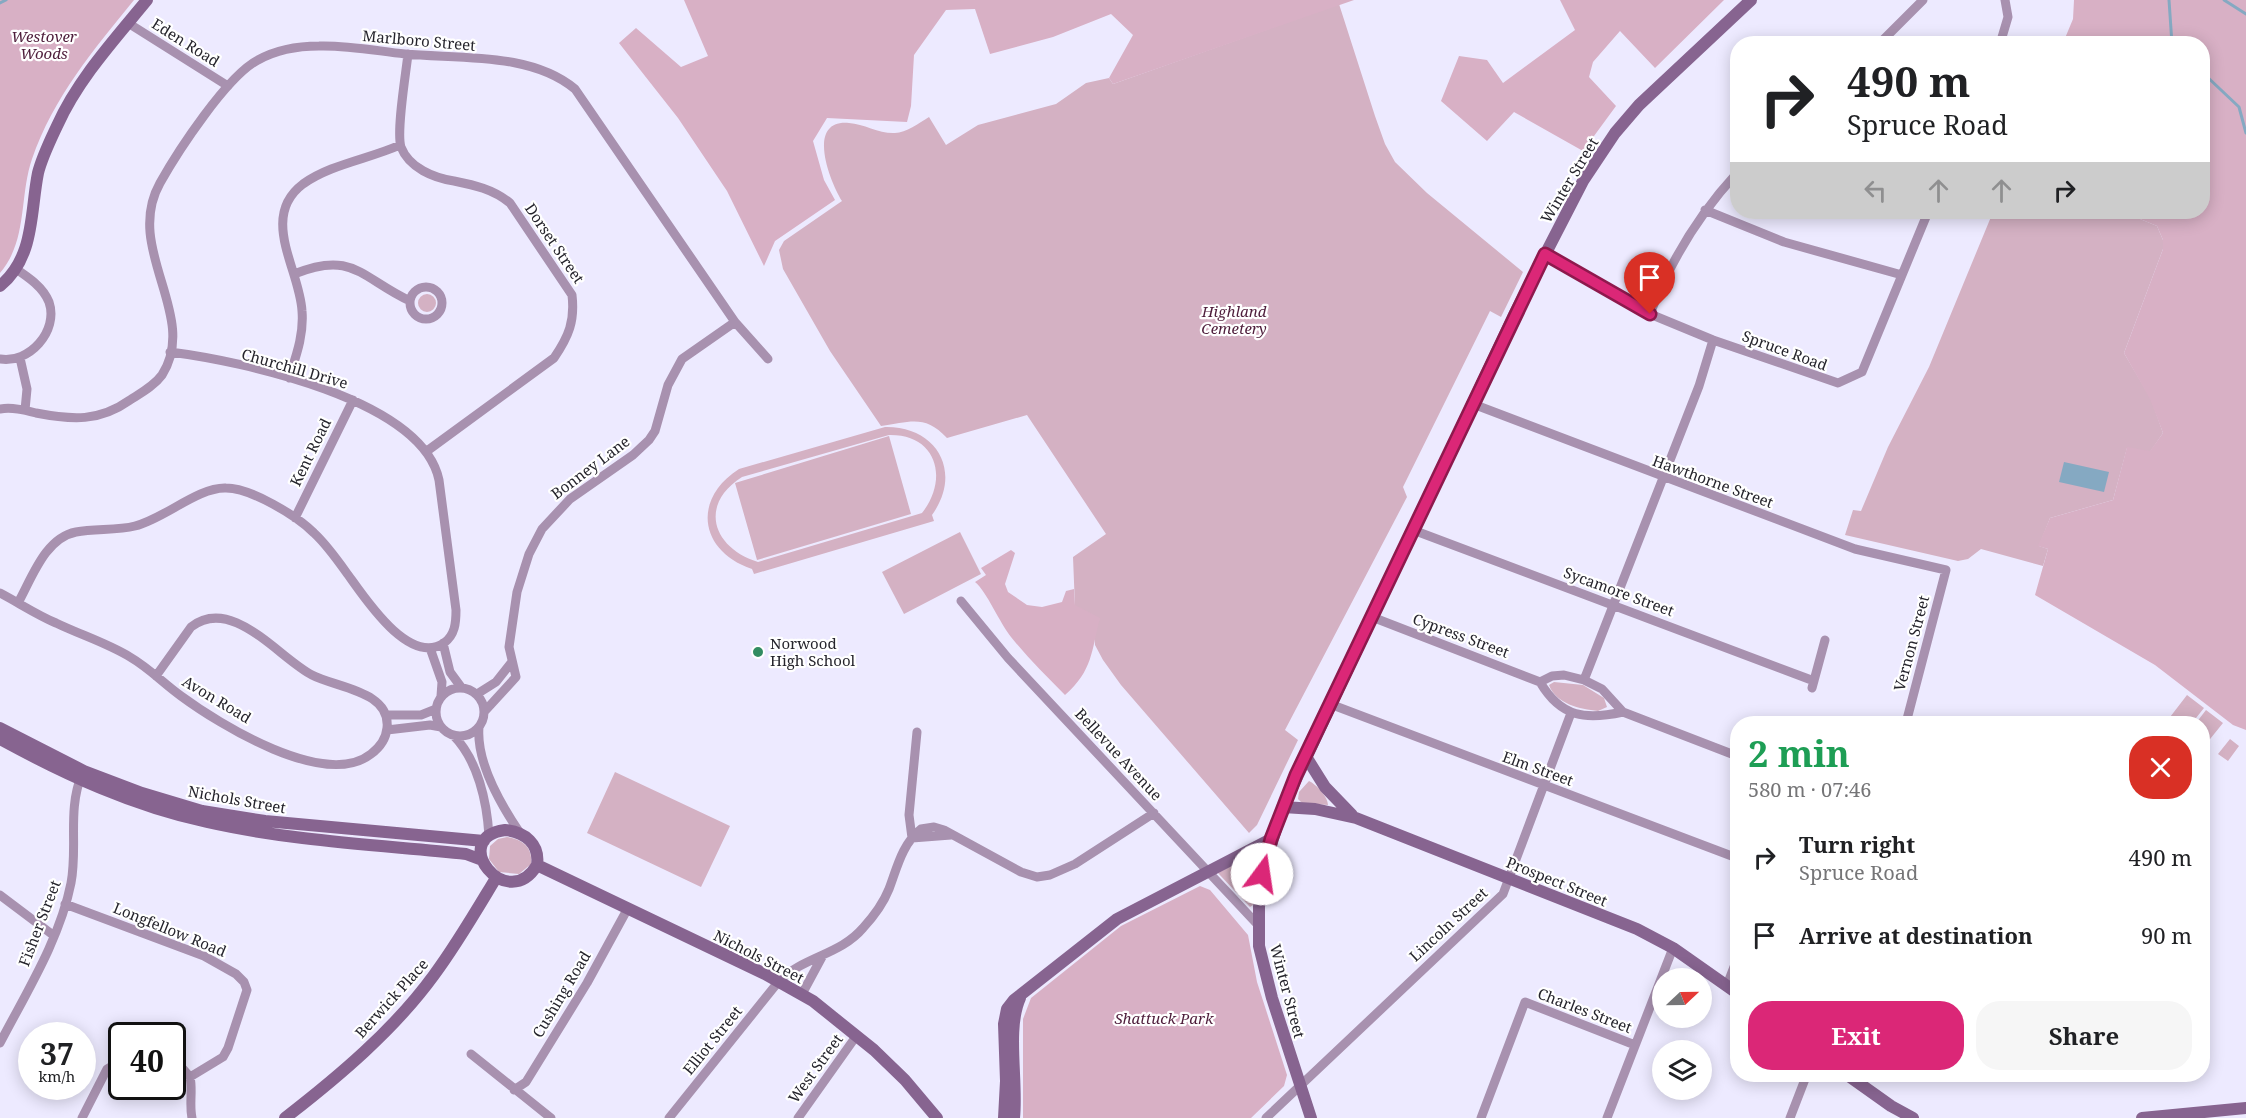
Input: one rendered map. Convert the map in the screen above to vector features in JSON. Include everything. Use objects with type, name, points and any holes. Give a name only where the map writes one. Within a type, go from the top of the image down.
[{"type":"street","points":[[0,286],[16,269],[29,235],[39,168],[57,124],[95,65],[147,0]]},
{"type":"street","name":"Winter Street","points":[[1311,1118],[1261,959],[1258,925],[1262,874],[1271,839],[1283,807],[1305,755],[1473,404],[1583,181],[1615,133],[1663,81],[1751,0]]},
{"type":"street","points":[[1887,36],[1923,0]]},
{"type":"street","points":[[2002,36],[2008,17],[2005,0]]},
{"type":"street","name":"Eden Road","points":[[128,23],[228,86]]},
{"type":"street","name":"Marlboro Street","points":[[170,352],[171,318],[150,241],[147,215],[160,182],[228,86],[258,60],[301,47],[320,45],[507,62],[562,78],[575,89],[735,322],[768,359]]},
{"type":"street","points":[[289,378],[303,323],[301,296],[283,239],[283,214],[295,191],[325,172],[378,155],[400,145],[408,54]]},
{"type":"street","name":"Dorset Street","points":[[400,145],[410,161],[423,171],[500,194],[510,203],[572,295],[574,312],[569,336],[554,358],[428,451]]},
{"type":"street","points":[[1650,314],[1662,283],[1705,210],[1730,181]]},
{"type":"street","points":[[1705,210],[1784,242],[1902,275]]},
{"type":"street","name":"Spruce Road","points":[[1545,254],[1650,314],[1713,340],[1828,382],[1838,383],[1847,381],[1862,372],[1925,219]]},
{"type":"street","points":[[294,274],[323,265],[346,265],[410,301]]},
{"type":"street","points":[[0,359],[20,358],[36,346],[46,332],[51,309],[38,286],[16,269]]},
{"type":"street","name":"Bonney Lane","points":[[484,712],[516,677],[509,646],[517,592],[529,554],[542,528],[564,504],[633,455],[649,440],[655,431],[668,385],[678,364],[735,322]]},
{"type":"street","points":[[1584,680],[1661,478],[1699,386],[1713,340]]},
{"type":"street","points":[[0,408],[73,419],[108,414],[162,375],[170,352]]},
{"type":"street","name":"Churchill Drive","points":[[170,352],[289,378],[353,400],[397,425],[428,451],[439,480],[456,610],[454,630],[437,646]]},
{"type":"street","points":[[20,358],[27,389],[25,410]]},
{"type":"street","name":"Kent Road","points":[[295,518],[353,400]]},
{"type":"street","name":"Hawthorne Street","points":[[1473,404],[1661,478],[1856,549],[1946,570]]},
{"type":"street","points":[[18,603],[47,551],[65,535],[136,526],[202,494],[228,488],[272,505],[295,518],[323,542],[375,611],[390,627],[412,643],[437,646]]},
{"type":"street","name":"Sycamore Street","points":[[1413,530],[1613,604],[1813,685],[1825,640]]},
{"type":"street","name":"Vernon Street","points":[[1908,716],[1946,570]]},
{"type":"street","name":"Avon Road","points":[[0,593],[54,623],[120,651],[208,713],[280,753],[300,760],[339,765],[357,762],[376,749],[387,730]]},
{"type":"street","name":"Bellevue Avenue","points":[[961,602],[1008,658],[1258,925]]},
{"type":"street","name":"Cypress Street","points":[[1372,617],[1540,682],[1546,692],[1571,714]]},
{"type":"street","points":[[156,676],[191,627],[198,621],[220,619],[249,629],[313,676],[369,697],[381,705],[386,715],[387,730],[430,725],[441,727],[453,735],[472,764],[485,807],[487,839],[481,850],[482,860],[496,878],[508,881],[523,879],[537,865],[534,846],[520,833],[504,807],[489,773],[478,740],[484,712],[477,694],[461,687],[450,672],[437,646]]},
{"type":"street","points":[[437,646],[442,682],[441,696],[436,709],[441,727]]},
{"type":"street","points":[[477,694],[496,682],[511,663]]},
{"type":"street","points":[[1540,682],[1552,675],[1564,675],[1584,680],[1602,688],[1623,712],[1730,753]]},
{"type":"street","points":[[441,696],[461,687]]},
{"type":"street","name":"Elm Street","points":[[1330,704],[1730,855]]},
{"type":"street","points":[[386,715],[421,715],[436,709]]},
{"type":"street","points":[[1571,714],[1602,717],[1623,712]]},
{"type":"street","name":"Lincoln Street","points":[[1266,1118],[1498,899],[1511,879],[1571,714]]},
{"type":"street","name":"Nichols Street","points":[[0,728],[82,776]]},
{"type":"street","points":[[453,735],[467,735],[479,728]]},
{"type":"street","points":[[917,732],[909,815],[912,838],[952,835],[1021,872],[1037,877],[1050,875],[1075,864],[1154,813]]},
{"type":"street","name":"Nichols Street","points":[[0,739],[132,801],[187,817],[466,854],[482,860]]},
{"type":"street","name":"Prospect Street","points":[[1305,755],[1335,800],[1356,818]]},
{"type":"street","name":"Fisher Street","points":[[0,1043],[53,935],[65,904],[72,880],[74,803],[82,776]]},
{"type":"street","name":"Prospect Street","points":[[1283,807],[1315,809],[1356,818],[1637,929],[1672,948],[1730,988]]},
{"type":"street","name":"Nichols Street","points":[[285,829],[487,839]]},
{"type":"street","points":[[487,839],[506,830],[520,833]]},
{"type":"street","name":"Elliot Street","points":[[669,1118],[779,981],[800,964],[823,955],[853,938],[870,920],[883,901],[904,850],[912,838]]},
{"type":"street","points":[[1004,1118],[1014,1018],[1024,992],[1117,919],[1271,839]]},
{"type":"street","name":"Nichols Street","points":[[537,865],[802,994],[857,1035],[897,1072],[930,1116]]},
{"type":"street","name":"Berwick Place","points":[[285,1118],[351,1063],[410,1005],[443,963],[496,878]]},
{"type":"street","points":[[0,895],[53,935]]},
{"type":"street","name":"Longfellow Road","points":[[65,904],[204,956],[226,967],[244,982],[247,990],[223,1057],[190,1077]]},
{"type":"street","name":"Cushing Road","points":[[514,1090],[526,1082],[587,983],[627,908]]},
{"type":"street","points":[[1607,1118],[1672,948]]},
{"type":"street","points":[[802,994],[823,955]]},
{"type":"street","name":"Charles Street","points":[[1481,1118],[1525,1002],[1635,1045]]},
{"type":"street","name":"West Street","points":[[798,1118],[857,1035]]},
{"type":"street","points":[[471,1054],[551,1118]]},
{"type":"street","points":[[1010,1055],[1014,1118]]},
{"type":"street","points":[[82,1118],[108,1068]]},
{"type":"street","points":[[186,1072],[190,1077],[192,1087],[188,1102],[192,1118]]},
{"type":"street","points":[[1790,1118],[1804,1082]]},
{"type":"street","points":[[1857,1082],[1891,1106],[1913,1118]]},
{"type":"street","points":[[2142,1118],[2236,1112]]},
{"type":"green space","name":"Westover Woods","points":[[0,0],[134,0],[76,75],[51,115],[28,173],[15,247],[0,273]]},
{"type":"green space","points":[[684,0],[1354,0],[1113,84],[1109,78],[1133,35],[1111,14],[1053,37],[990,54],[975,9],[946,10],[914,55],[911,106],[907,122],[827,118],[813,141],[824,180],[835,200],[775,241],[764,266],[727,191],[678,118],[619,43],[636,28],[681,67],[708,56]]},
{"type":"green space","points":[[1560,0],[1724,0],[1655,68],[1620,31],[1593,62],[1589,77],[1616,106],[1583,151],[1514,112],[1487,141],[1441,101],[1459,56],[1487,60],[1503,83],[1575,30]]},
{"type":"green space","points":[[2074,0],[2246,0],[2246,730],[2233,725],[2155,665],[2035,595],[2048,549],[2038,546],[2050,518],[2113,500],[2127,447],[2150,451],[2163,433],[2150,399],[2124,353],[2163,249],[2163,240],[2157,226],[2140,219],[2210,219],[2210,36],[2066,36],[2073,19]]},
{"type":"green space","name":"Highland Cemetery","points":[[1339,4],[1375,116],[1385,144],[1395,162],[1427,193],[1523,272],[1501,317],[1490,311],[1403,487],[1407,497],[1285,730],[1298,740],[1257,825],[1249,833],[1121,685],[1095,645],[1094,631],[1075,607],[1073,557],[1106,534],[1027,415],[947,438],[939,430],[924,423],[909,422],[881,426],[830,351],[783,269],[779,250],[784,241],[842,201],[827,167],[824,141],[828,131],[836,124],[849,123],[884,132],[899,133],[929,117],[946,145],[978,125],[1056,104],[1086,83],[1109,78],[1113,84]]},
{"type":"green space","points":[[1990,219],[2140,219],[2157,226],[2163,240],[2163,249],[2124,353],[2151,399],[2163,433],[2150,452],[2127,448],[2113,500],[2050,518],[2039,546],[2048,549],[2043,566],[1981,549],[1968,559],[1958,561],[1845,535],[1853,510],[1861,511],[1888,447],[1929,367]]},
{"type":"green space","points":[[423,294],[431,294],[436,299],[434,310],[423,312],[418,307],[418,299]]},
{"type":"green space","points":[[885,427],[919,434],[931,443],[940,455],[945,483],[941,499],[932,515],[934,521],[754,574],[752,569],[734,561],[721,550],[712,537],[708,523],[708,509],[714,495],[724,481],[739,469]],"holes":[[[889,435],[905,437],[918,442],[928,450],[934,461],[935,486],[922,513],[758,562],[730,547],[722,536],[717,525],[716,513],[720,500],[728,488],[742,477]]]},
{"type":"green space","points":[[889,436],[911,514],[757,560],[735,483]]},
{"type":"green space","points":[[960,532],[981,574],[904,614],[882,572]]},
{"type":"green space","points":[[1011,550],[1015,553],[1005,584],[1008,592],[1027,605],[1042,607],[1062,602],[1066,591],[1074,589],[1075,605],[1100,618],[1086,669],[1065,695],[1011,637],[975,582],[986,575],[981,568]]},
{"type":"green space","points":[[1554,682],[1583,685],[1604,698],[1607,707],[1598,711],[1569,704],[1552,691],[1549,685]]},
{"type":"green space","points":[[2187,695],[2204,708],[2198,716],[2171,716]]},
{"type":"green space","points":[[2206,710],[2223,723],[2210,739],[2210,716],[2201,716]]},
{"type":"green space","points":[[2230,739],[2239,746],[2228,761],[2218,754]]},
{"type":"green space","points":[[615,772],[730,826],[701,887],[587,833]]},
{"type":"green space","points":[[1309,781],[1321,791],[1328,805],[1302,803],[1298,799],[1299,792]]},
{"type":"green space","points":[[507,837],[522,842],[530,853],[531,864],[519,874],[499,872],[489,859],[490,846],[498,839]]},
{"type":"green space","points":[[1257,852],[1259,858],[1253,905],[1250,907],[1218,873]]},
{"type":"green space","name":"Shattuck Park","points":[[1200,886],[1210,890],[1248,935],[1257,982],[1287,1075],[1284,1086],[1251,1118],[1023,1118],[1023,1019],[1031,998],[1121,926]]},
{"type":"water","points":[[2064,462],[2109,472],[2104,492],[2059,482]]},
{"type":"waterway","points":[[0,3],[6,0]]},
{"type":"waterway","points":[[2169,0],[2171,36]]},
{"type":"waterway","points":[[2224,0],[2246,14]]},
{"type":"waterway","points":[[2210,80],[2239,107],[2246,133]]},
{"type":"place","name":"Norwood High School","points":[[758,652]]},
{"type":"route","points":[[1262,874],[1271,839],[1296,775],[1545,254],[1582,278],[1650,314]]}]
